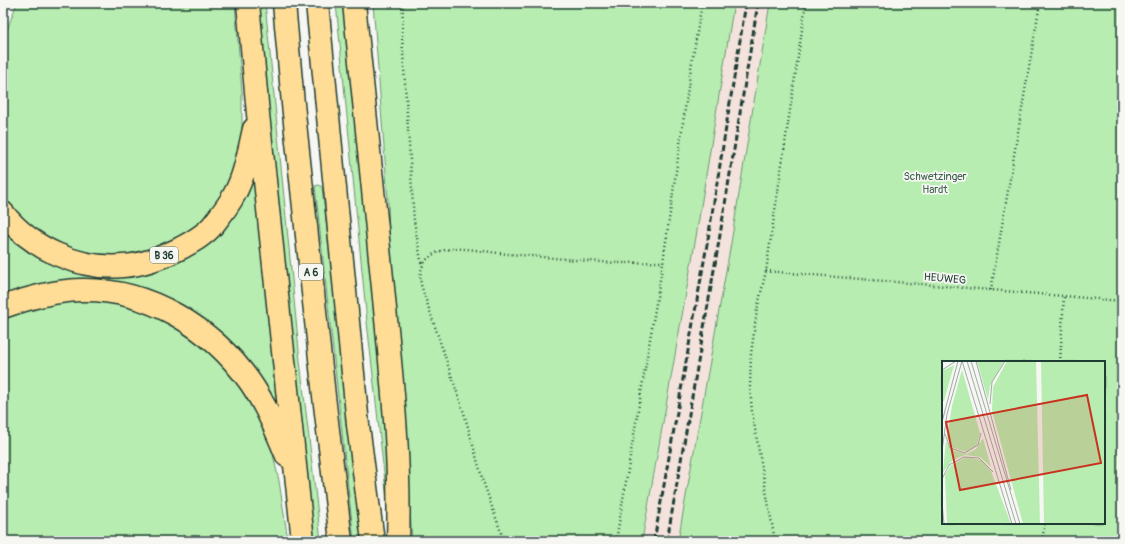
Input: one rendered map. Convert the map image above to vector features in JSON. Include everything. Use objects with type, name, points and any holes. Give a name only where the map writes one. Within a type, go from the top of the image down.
[{"type":"highway","points":[[248,3],[258,114],[296,479],[304,541]]},
{"type":"highway","name":"A 6","points":[[284,3],[322,380],[341,541]]},
{"type":"highway","points":[[317,3],[357,417],[373,541]]},
{"type":"highway","points":[[354,3],[389,354],[399,506],[398,541]]},
{"type":"highway","name":"B 36","points":[[3,213],[12,224],[36,243],[72,260],[99,266],[123,266],[148,262],[174,252],[194,240],[212,226],[234,195],[244,171],[258,114]]},
{"type":"highway","points":[[3,307],[26,299],[53,293],[81,290],[112,292],[169,310],[198,328],[215,343],[226,353],[250,382],[276,428],[296,479]]},
{"type":"path","points":[[402,3],[402,37],[414,221],[422,266]]},
{"type":"path","points":[[616,541],[663,262],[690,74],[702,3]]},
{"type":"path","points":[[775,541],[753,419],[750,388],[751,354],[757,310],[766,271],[806,3]]},
{"type":"path","points":[[991,290],[1040,3]]},
{"type":"path","points":[[504,541],[483,481],[464,413],[421,285],[419,275],[422,266],[428,258],[446,250],[468,250],[618,263],[663,262]]},
{"type":"path","name":"HEUWEG","points":[[766,271],[1122,301]]},
{"type":"path","points":[[1060,361],[1064,296]]},
{"type":"path","points":[[1042,541],[1046,524]]},
{"type":"shaded area","points":[[734,3],[770,3],[731,243],[678,541],[643,541],[696,237]]},
{"type":"green space","points":[[17,3],[235,3],[242,92],[242,138],[229,185],[204,220],[187,235],[169,247],[111,261],[66,252],[10,211],[3,200],[3,40]]},
{"type":"green space","points":[[255,3],[265,3],[300,361],[321,541],[310,541]]},
{"type":"green space","points":[[336,3],[347,3],[387,414],[388,509],[367,322]]},
{"type":"green space","points":[[373,3],[734,3],[696,237],[642,541],[412,541],[404,415],[390,272],[388,200]]},
{"type":"green space","name":"Schwetzinger Hardt","points":[[770,3],[1122,3],[1122,541],[678,541],[731,243]]},
{"type":"green space","points":[[254,175],[279,415],[173,302],[150,291],[120,284],[3,297],[3,224],[22,242],[154,268]]},
{"type":"green space","points":[[319,185],[322,187],[326,220],[362,541],[354,541],[315,186]]},
{"type":"green space","points":[[55,298],[123,301],[191,330],[250,393],[271,446],[279,481],[288,541],[3,541],[3,313]]},
{"type":"railway","points":[[654,541],[708,239],[746,3]]},
{"type":"railway","points":[[667,541],[719,241],[758,3]]}]
